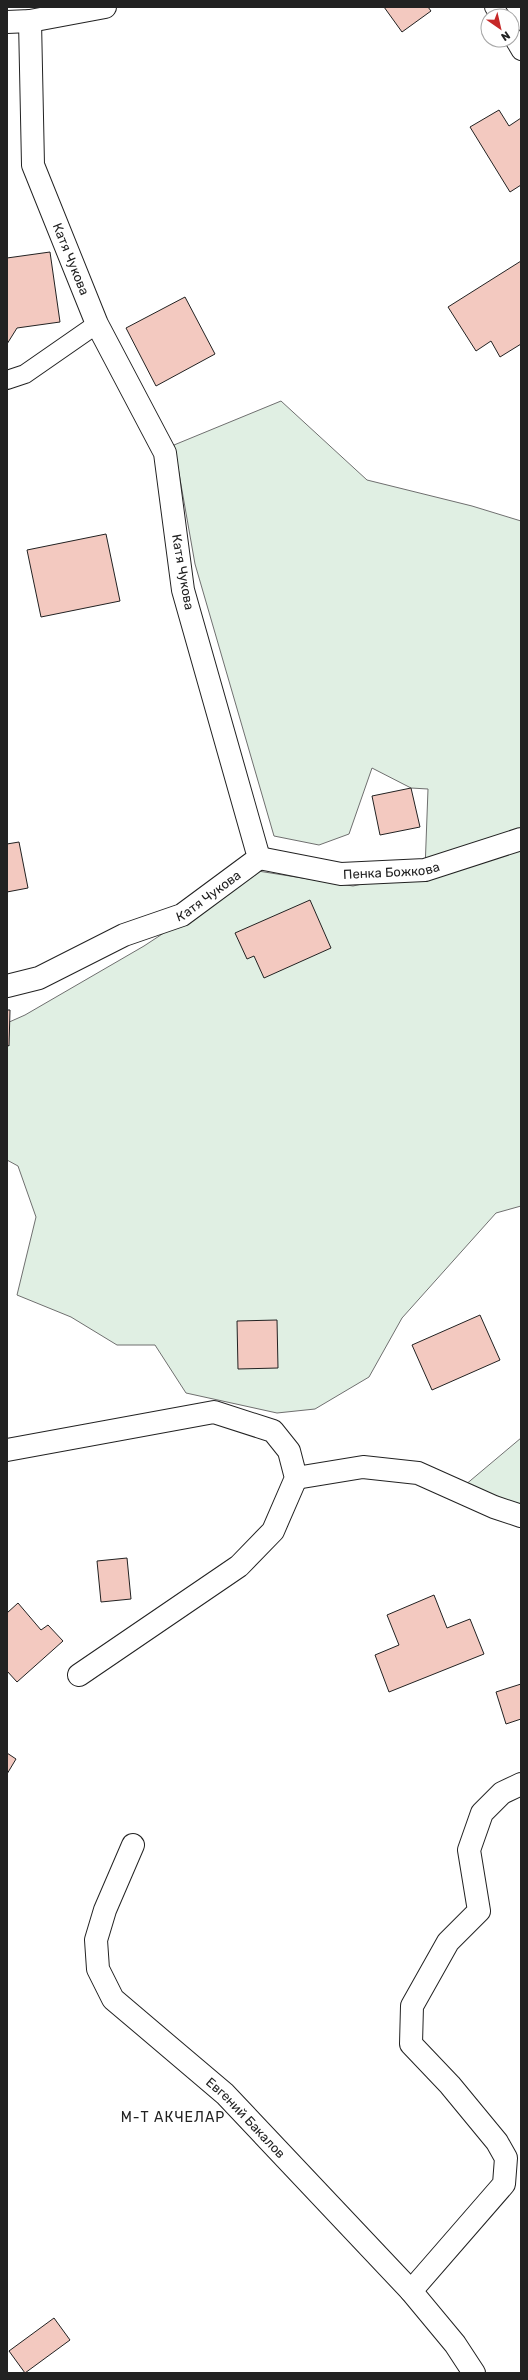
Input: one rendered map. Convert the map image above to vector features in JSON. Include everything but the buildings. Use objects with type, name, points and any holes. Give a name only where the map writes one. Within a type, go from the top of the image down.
[{"type":"street","points":[[7,22],[29,14],[105,7]]},
{"type":"street","name":"Катя Чукова","points":[[7,986],[39,978],[124,935],[182,915],[259,858],[183,590],[165,453],[97,324],[33,165],[29,14]]},
{"type":"street","name":"Пенка Божкова","points":[[259,858],[341,874],[425,870],[521,839]]},
{"type":"street","points":[[7,1450],[214,1412],[273,1431],[289,1451],[296,1478],[273,1531],[239,1566],[78,1676]]},
{"type":"street","points":[[296,1478],[363,1467],[418,1473],[494,1507],[521,1516]]},
{"type":"street","points":[[411,2291],[504,2184],[506,2158],[497,2142],[450,2085],[411,2044],[412,2006],[448,1942],[479,1911],[469,1850],[482,1813],[502,1793],[521,1784]]},
{"type":"street","name":"Евгений Бакалов","points":[[133,1845],[105,1910],[96,1940],[98,1970],[113,1999],[225,2094],[411,2291],[455,2344],[474,2373]]},
{"type":"lane","points":[[7,380],[25,374],[97,324]]},
{"type":"green space","points":[[281,401],[367,480],[472,506],[521,521],[521,1206],[496,1213],[402,1318],[369,1377],[315,1409],[277,1413],[186,1393],[155,1345],[117,1345],[71,1317],[17,1295],[36,1217],[18,1166],[7,1160],[7,1023],[25,1015],[144,946],[258,871],[353,886],[425,870],[428,789],[411,788],[372,768],[349,834],[319,845],[274,836],[195,564],[174,445]]},
{"type":"green space","points":[[521,1438],[521,1516],[458,1491]]},
{"type":"district","name":"М-Т АКЧЕЛАР","points":[[173,2117]]}]
